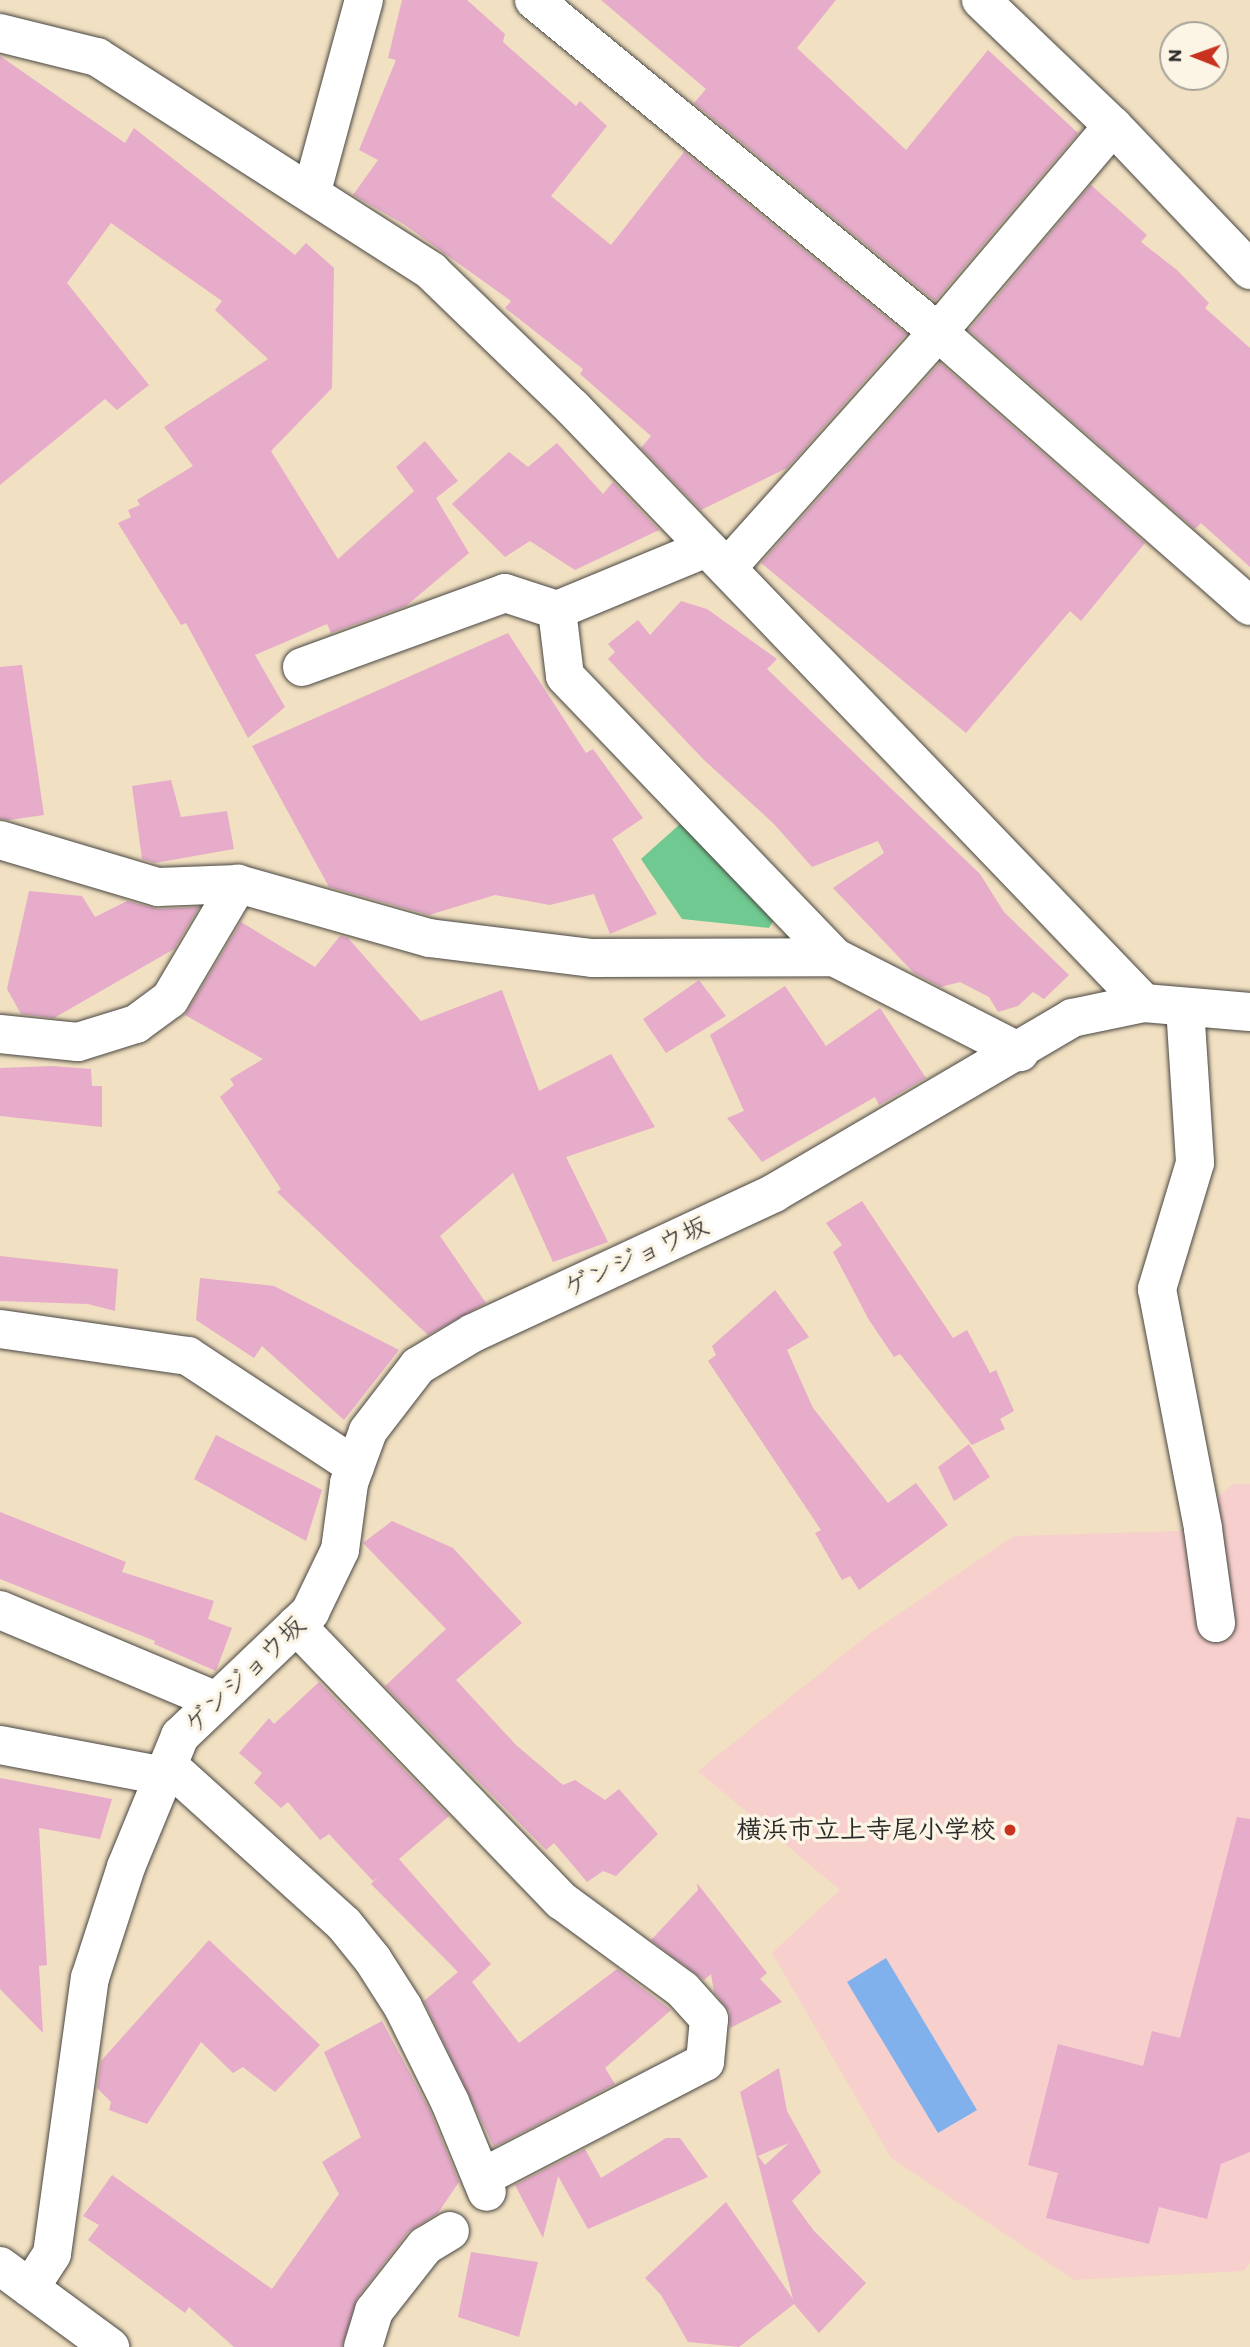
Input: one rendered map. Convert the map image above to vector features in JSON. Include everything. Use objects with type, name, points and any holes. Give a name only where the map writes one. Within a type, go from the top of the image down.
[{"type":"street","points":[[313,191],[364,0]]},
{"type":"street","points":[[534,0],[938,332],[1250,606]]},
{"type":"street","points":[[981,0],[1113,126],[1250,270]]},
{"type":"street","points":[[0,33],[97,57],[313,191],[431,271],[572,407],[1144,1003]]},
{"type":"street","points":[[302,667],[505,593],[557,610],[717,558],[938,332],[1113,126]]},
{"type":"street","points":[[557,610],[565,676],[834,957],[1020,1052]]},
{"type":"street","points":[[0,839],[159,887],[238,884],[443,939],[592,957],[834,957]]},
{"type":"street","points":[[0,1034],[78,1042],[136,1024],[170,999],[238,884]]},
{"type":"street","name":"ゲンジョウ坂","points":[[15,2277],[52,2254],[90,1978],[126,1867],[180,1736],[310,1612],[340,1550],[355,1466],[368,1431],[418,1366],[473,1333],[774,1193],[1020,1052],[1072,1018],[1144,1003],[1250,1012]]},
{"type":"street","points":[[1185,1007],[1195,1163],[1157,1289],[1203,1529],[1216,1623]]},
{"type":"street","points":[[0,1329],[188,1356],[355,1466]]},
{"type":"street","points":[[0,1610],[217,1701]]},
{"type":"street","points":[[0,1745],[166,1770],[344,1924],[373,1960],[403,2007],[450,2102],[484,2185],[705,2062],[709,2019],[683,1990],[562,1901],[296,1625]]},
{"type":"street","points":[[363,2347],[374,2311],[425,2246],[450,2231]]},
{"type":"street","points":[[15,2277],[110,2347]]},
{"type":"shaded area","name":"横浜市立上寺尾小学校","points":[[1233,1484],[1250,1484],[1250,2263],[1244,2271],[1074,2280],[891,2158],[772,1953],[840,1890],[698,1771],[869,1634],[1014,1536],[1179,1531]]},
{"type":"green space","points":[[680,824],[777,914],[769,928],[682,919],[641,859]]},
{"type":"water","points":[[886,1958],[977,2110],[938,2133],[847,1982]]},
{"type":"building","points":[[402,0],[467,0],[505,34],[503,42],[576,106],[580,101],[607,126],[551,196],[611,245],[684,152],[906,334],[787,468],[701,510],[641,448],[651,436],[580,374],[583,369],[505,308],[511,301],[405,225],[353,195],[378,160],[359,150],[396,60],[388,58]]},
{"type":"building","points":[[601,0],[836,0],[797,48],[906,150],[988,50],[1078,133],[935,301],[694,103],[706,89]]},
{"type":"building","points":[[0,56],[125,143],[134,128],[295,255],[306,243],[334,268],[332,388],[271,451],[338,559],[414,491],[396,467],[425,441],[458,481],[436,498],[469,553],[406,606],[331,633],[327,624],[255,655],[285,707],[248,738],[186,623],[181,625],[118,523],[131,517],[128,510],[140,505],[137,500],[193,466],[164,427],[268,359],[215,310],[222,301],[111,223],[67,283],[149,385],[117,410],[105,399],[0,485]]},
{"type":"building","points":[[1091,185],[1147,235],[1141,242],[1177,270],[1209,303],[1205,308],[1250,348],[1250,567],[1201,523],[1195,529],[969,330]]},
{"type":"building","points":[[940,363],[1145,543],[1081,621],[1070,611],[966,733],[761,563]]},
{"type":"building","points":[[557,443],[603,494],[613,482],[659,530],[575,570],[530,541],[505,557],[452,504],[509,452],[528,467]]},
{"type":"building","points":[[681,601],[707,609],[777,659],[767,669],[980,874],[1004,912],[1069,975],[1044,999],[1033,992],[1018,1006],[998,1012],[989,997],[960,982],[941,987],[914,973],[833,888],[884,853],[878,841],[812,867],[774,824],[703,759],[608,659],[615,652],[608,644],[638,620],[650,635]]},
{"type":"building","points":[[508,633],[586,753],[593,749],[643,818],[612,839],[657,914],[610,934],[594,894],[550,905],[495,895],[429,915],[329,887],[252,746]]},
{"type":"building","points":[[22,665],[44,815],[0,819],[0,667]]},
{"type":"building","points":[[171,780],[181,817],[227,811],[234,849],[155,863],[142,859],[132,786]]},
{"type":"building","points":[[29,891],[82,896],[95,917],[127,901],[158,909],[199,907],[174,949],[54,1018],[21,1014],[7,989]]},
{"type":"building","points":[[241,922],[315,967],[340,936],[348,938],[421,1021],[502,990],[539,1091],[611,1054],[655,1127],[566,1157],[608,1242],[553,1262],[513,1173],[440,1236],[486,1303],[428,1335],[277,1192],[281,1189],[220,1097],[234,1085],[230,1079],[263,1059],[185,1015]]},
{"type":"building","points":[[699,980],[726,1016],[666,1053],[643,1019]]},
{"type":"building","points":[[785,986],[826,1046],[880,1008],[926,1078],[879,1105],[875,1097],[762,1162],[727,1118],[744,1111],[710,1035]]},
{"type":"building","points":[[52,1066],[91,1069],[92,1086],[102,1086],[102,1127],[0,1116],[0,1068]]},
{"type":"building","points":[[862,1201],[953,1338],[967,1330],[990,1373],[996,1370],[1014,1411],[1000,1419],[1005,1429],[972,1445],[900,1354],[894,1357],[869,1320],[833,1252],[842,1245],[826,1223]]},
{"type":"building","points":[[0,1256],[118,1269],[115,1311],[88,1304],[0,1301]]},
{"type":"building","points":[[200,1278],[274,1286],[399,1350],[344,1420],[262,1346],[254,1358],[196,1320]]},
{"type":"building","points":[[775,1290],[809,1337],[787,1350],[813,1408],[888,1503],[916,1483],[948,1525],[859,1590],[850,1576],[842,1580],[815,1533],[821,1530],[708,1361],[716,1355],[712,1346]]},
{"type":"building","points":[[216,1435],[322,1490],[306,1541],[194,1479]]},
{"type":"building","points":[[969,1444],[990,1477],[954,1501],[938,1467]]},
{"type":"building","points":[[0,1512],[126,1562],[122,1572],[214,1601],[208,1619],[232,1628],[216,1671],[154,1644],[155,1641],[0,1579]]},
{"type":"building","points":[[392,1521],[453,1548],[522,1623],[456,1680],[516,1745],[563,1785],[575,1780],[605,1800],[619,1789],[658,1834],[616,1876],[603,1871],[587,1882],[554,1843],[546,1850],[385,1686],[446,1629],[363,1543]]},
{"type":"building","points":[[319,1682],[449,1816],[399,1859],[491,1964],[472,1982],[519,2043],[617,1969],[671,2010],[605,2068],[615,2084],[494,2147],[424,2001],[458,1972],[371,1884],[379,1876],[373,1881],[329,1834],[320,1840],[288,1802],[281,1808],[254,1783],[262,1773],[239,1753],[269,1718],[274,1724]]},
{"type":"building","points":[[0,1778],[112,1799],[100,1839],[39,1828],[47,1965],[39,1966],[43,2033],[0,1989]]},
{"type":"building","points":[[1237,1817],[1250,1819],[1250,2152],[1221,2164],[1207,2219],[1159,2207],[1149,2244],[1046,2218],[1058,2173],[1028,2165],[1058,2044],[1143,2066],[1152,2031],[1180,2038]]},
{"type":"building","points":[[697,1883],[767,1973],[760,1979],[782,2002],[730,2028],[730,2012],[714,1992],[711,1974],[704,1980],[651,1940],[698,1890]]},
{"type":"building","points":[[209,1940],[320,2045],[275,2092],[243,2067],[233,2073],[201,2042],[147,2124],[109,2110],[111,2102],[97,2088],[101,2061]]},
{"type":"building","points":[[382,2021],[430,2111],[459,2182],[438,2213],[408,2232],[357,2298],[342,2347],[234,2347],[189,2307],[185,2313],[88,2240],[99,2225],[83,2216],[112,2175],[272,2289],[339,2194],[322,2162],[361,2137],[324,2052]]},
{"type":"building","points":[[779,2068],[787,2111],[821,2172],[792,2201],[814,2231],[866,2283],[819,2333],[794,2304],[739,2347],[688,2342],[661,2295],[645,2278],[726,2202],[793,2299],[740,2092]],"holes":[[[789,2143],[765,2165],[758,2156]]]},
{"type":"building","points":[[666,2138],[680,2138],[708,2177],[588,2229],[558,2176],[543,2238],[515,2185],[585,2149],[601,2178]]},
{"type":"building","points":[[471,2252],[538,2262],[519,2337],[458,2317]]},
{"type":"place","name":"横浜市立上寺尾小学校","points":[[1010,1830]]}]
